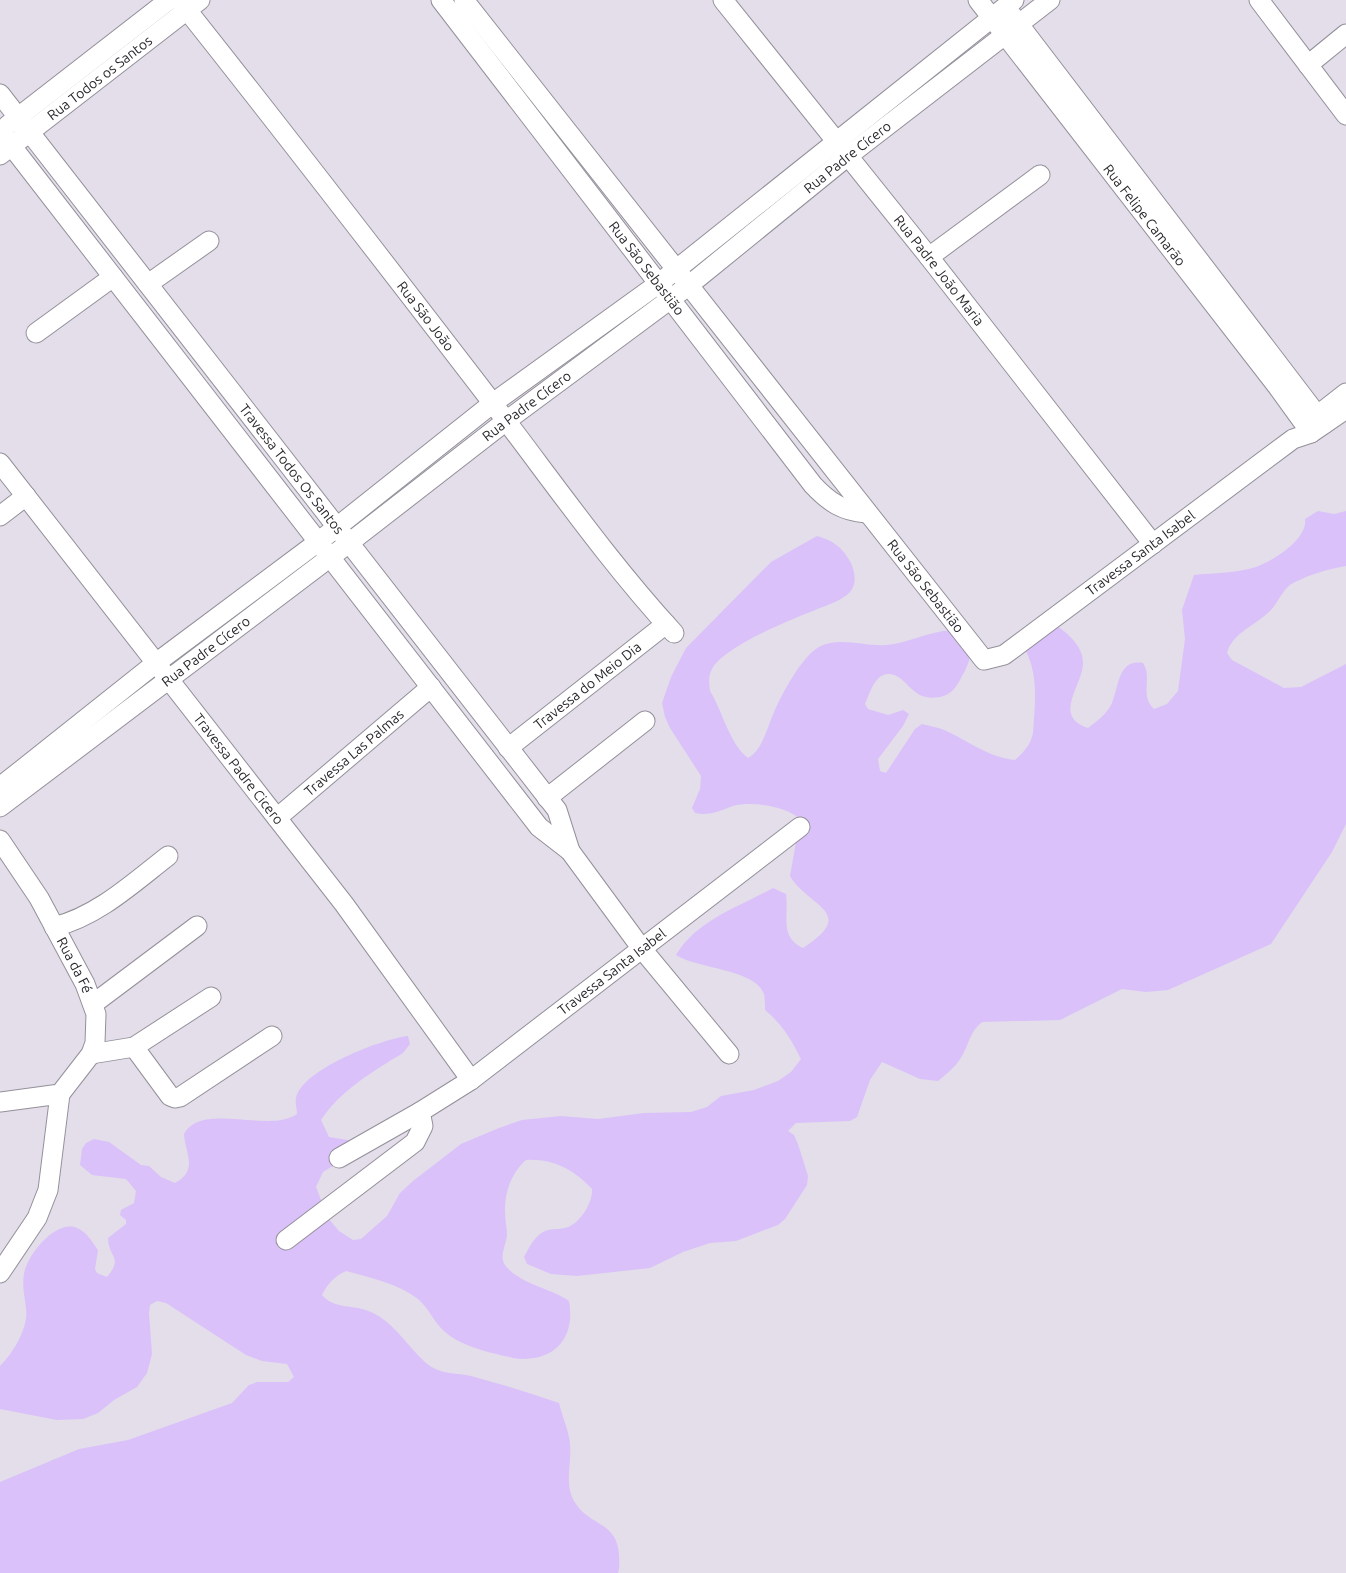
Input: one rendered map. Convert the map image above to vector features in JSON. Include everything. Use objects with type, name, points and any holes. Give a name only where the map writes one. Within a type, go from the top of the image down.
[{"type":"street","name":"Rua Todos os Santos","points":[[0,131],[169,0]]},
{"type":"street","name":"Rua São Sebastião","points":[[441,0],[813,485],[838,507],[866,513]]},
{"type":"street","name":"Rua São Sebastião","points":[[464,0],[866,513],[984,660]]},
{"type":"street","name":"Rua Padre João Maria","points":[[723,0],[929,258],[1153,544]]},
{"type":"street","name":"Rua Felipe Camarão","points":[[978,0],[1003,6],[1012,30],[1310,427]]},
{"type":"street","name":"Rua Padre Cícero","points":[[0,787],[156,663],[318,542],[493,403],[842,149],[1012,30],[1050,0]]},
{"type":"street","points":[[1259,0],[1346,115]]},
{"type":"street","name":"Rua Todos os Santos","points":[[6,151],[31,133],[189,3]]},
{"type":"street","name":"Rua São João","points":[[189,3],[591,534],[670,628]]},
{"type":"street","name":"Rua Padre Cícero","points":[[0,807],[330,558],[506,421],[688,286],[1003,6]]},
{"type":"street","points":[[1308,65],[1346,34]]},
{"type":"street","points":[[515,98],[531,85]]},
{"type":"street","name":"Travessa Todos Os Santos","points":[[0,94],[557,810],[570,851]]},
{"type":"street","name":"Travessa Todos Os Santos","points":[[0,131],[6,151],[113,277],[539,827],[570,851],[642,949],[729,1054]]},
{"type":"street","points":[[929,258],[1040,175]]},
{"type":"street","points":[[148,284],[209,241]]},
{"type":"street","points":[[36,332],[113,277]]},
{"type":"street","points":[[156,333],[174,318]]},
{"type":"street","name":"Travessa Santa Isabel","points":[[984,660],[1004,655],[1310,427],[1346,393]]},
{"type":"street","name":"Travessa Santa Isabel","points":[[1310,427],[1346,409]]},
{"type":"street","name":"Travessa Padre Cicero","points":[[0,463],[344,904],[471,1080]]},
{"type":"street","points":[[0,516],[26,496]]},
{"type":"street","name":"Travessa do Meio Dia","points":[[508,748],[670,628]]},
{"type":"street","name":"Travessa Las Palmas","points":[[277,818],[431,687]]},
{"type":"street","points":[[547,798],[644,721]]},
{"type":"street","points":[[501,777],[520,763]]},
{"type":"street","name":"Travessa Santa Isabel","points":[[339,1158],[420,1112],[471,1080],[800,827]]},
{"type":"street","name":"Rua da Fé","points":[[0,840],[39,898],[94,1004],[97,1028],[91,1054],[60,1094]]},
{"type":"street","points":[[54,927],[69,923],[97,910],[168,856]]},
{"type":"street","points":[[94,1004],[197,926]]},
{"type":"street","points":[[91,1054],[134,1047],[211,998]]},
{"type":"street","points":[[134,1047],[170,1096],[177,1098],[272,1036]]},
{"type":"street","points":[[0,1102],[60,1094],[48,1190],[37,1218],[0,1273]]},
{"type":"street","points":[[286,1240],[416,1142],[423,1126],[420,1112]]},
{"type":"shaded area","points":[[1318,511],[1334,514],[1346,511],[1346,566],[1313,574],[1291,585],[1284,591],[1270,611],[1234,640],[1227,653],[1232,660],[1284,688],[1301,687],[1346,664],[1346,824],[1332,852],[1271,944],[1168,990],[1146,992],[1122,989],[1060,1020],[982,1022],[973,1032],[959,1061],[938,1081],[920,1079],[882,1062],[870,1080],[857,1117],[850,1121],[796,1123],[788,1131],[794,1135],[798,1144],[808,1176],[807,1185],[785,1219],[778,1225],[736,1241],[710,1243],[683,1252],[650,1268],[577,1276],[551,1274],[527,1264],[524,1257],[537,1237],[546,1231],[565,1228],[575,1223],[588,1207],[592,1189],[571,1171],[554,1163],[526,1160],[513,1177],[506,1198],[507,1235],[503,1262],[518,1277],[562,1296],[569,1301],[570,1315],[569,1327],[559,1346],[550,1353],[540,1357],[527,1359],[513,1358],[460,1342],[441,1328],[418,1299],[410,1293],[384,1282],[346,1271],[338,1275],[326,1287],[322,1295],[327,1300],[338,1305],[371,1312],[380,1317],[395,1330],[422,1360],[434,1369],[482,1379],[559,1403],[569,1439],[569,1487],[571,1494],[580,1509],[613,1535],[619,1554],[618,1573],[0,1573],[0,1482],[79,1449],[128,1440],[232,1403],[249,1385],[257,1382],[288,1382],[294,1377],[287,1364],[262,1361],[246,1355],[166,1303],[157,1301],[150,1305],[149,1313],[152,1354],[147,1373],[137,1387],[114,1400],[98,1413],[83,1419],[57,1420],[0,1409],[0,1366],[9,1356],[25,1325],[26,1314],[23,1286],[26,1266],[44,1240],[60,1229],[77,1228],[86,1235],[98,1250],[95,1269],[97,1273],[107,1277],[114,1265],[115,1261],[108,1238],[126,1224],[126,1220],[120,1215],[121,1210],[134,1203],[136,1191],[126,1179],[92,1175],[80,1165],[82,1149],[86,1143],[94,1139],[109,1142],[141,1165],[149,1166],[161,1177],[175,1183],[187,1173],[189,1167],[184,1134],[193,1124],[220,1118],[270,1121],[285,1119],[297,1114],[296,1098],[301,1087],[312,1076],[344,1057],[363,1049],[408,1036],[410,1044],[403,1053],[369,1074],[347,1091],[321,1120],[329,1137],[354,1141],[336,1164],[323,1172],[316,1187],[328,1218],[339,1231],[353,1240],[361,1239],[387,1216],[400,1193],[461,1144],[499,1128],[522,1120],[561,1116],[598,1119],[644,1113],[691,1112],[707,1107],[721,1096],[754,1090],[778,1081],[791,1072],[801,1059],[786,1032],[765,1010],[764,994],[759,986],[750,979],[738,974],[686,960],[676,955],[695,932],[707,923],[773,888],[786,894],[788,932],[791,938],[803,948],[819,936],[827,926],[828,918],[824,910],[798,887],[790,876],[800,819],[786,811],[759,804],[733,806],[710,813],[695,813],[692,808],[700,789],[701,776],[670,728],[662,703],[671,677],[686,648],[771,562],[817,536],[828,540],[841,549],[851,563],[854,582],[850,592],[842,598],[743,643],[729,652],[712,669],[709,677],[710,691],[731,736],[741,752],[748,758],[761,744],[774,712],[793,676],[806,658],[819,647],[835,642],[887,645],[943,631],[969,637],[970,655],[968,664],[956,686],[947,695],[930,698],[922,696],[894,675],[883,675],[876,681],[865,704],[868,709],[888,715],[903,710],[909,714],[903,726],[878,759],[880,771],[886,773],[915,729],[922,724],[944,730],[996,756],[1015,760],[1027,748],[1033,733],[1035,690],[1032,669],[1025,649],[1057,626],[1075,642],[1083,658],[1081,673],[1070,709],[1077,723],[1088,728],[1105,714],[1112,703],[1124,669],[1135,663],[1143,663],[1146,669],[1147,698],[1150,704],[1154,709],[1167,704],[1178,691],[1185,639],[1182,610],[1194,575],[1241,570],[1263,564],[1288,548],[1301,534],[1305,519]]}]
